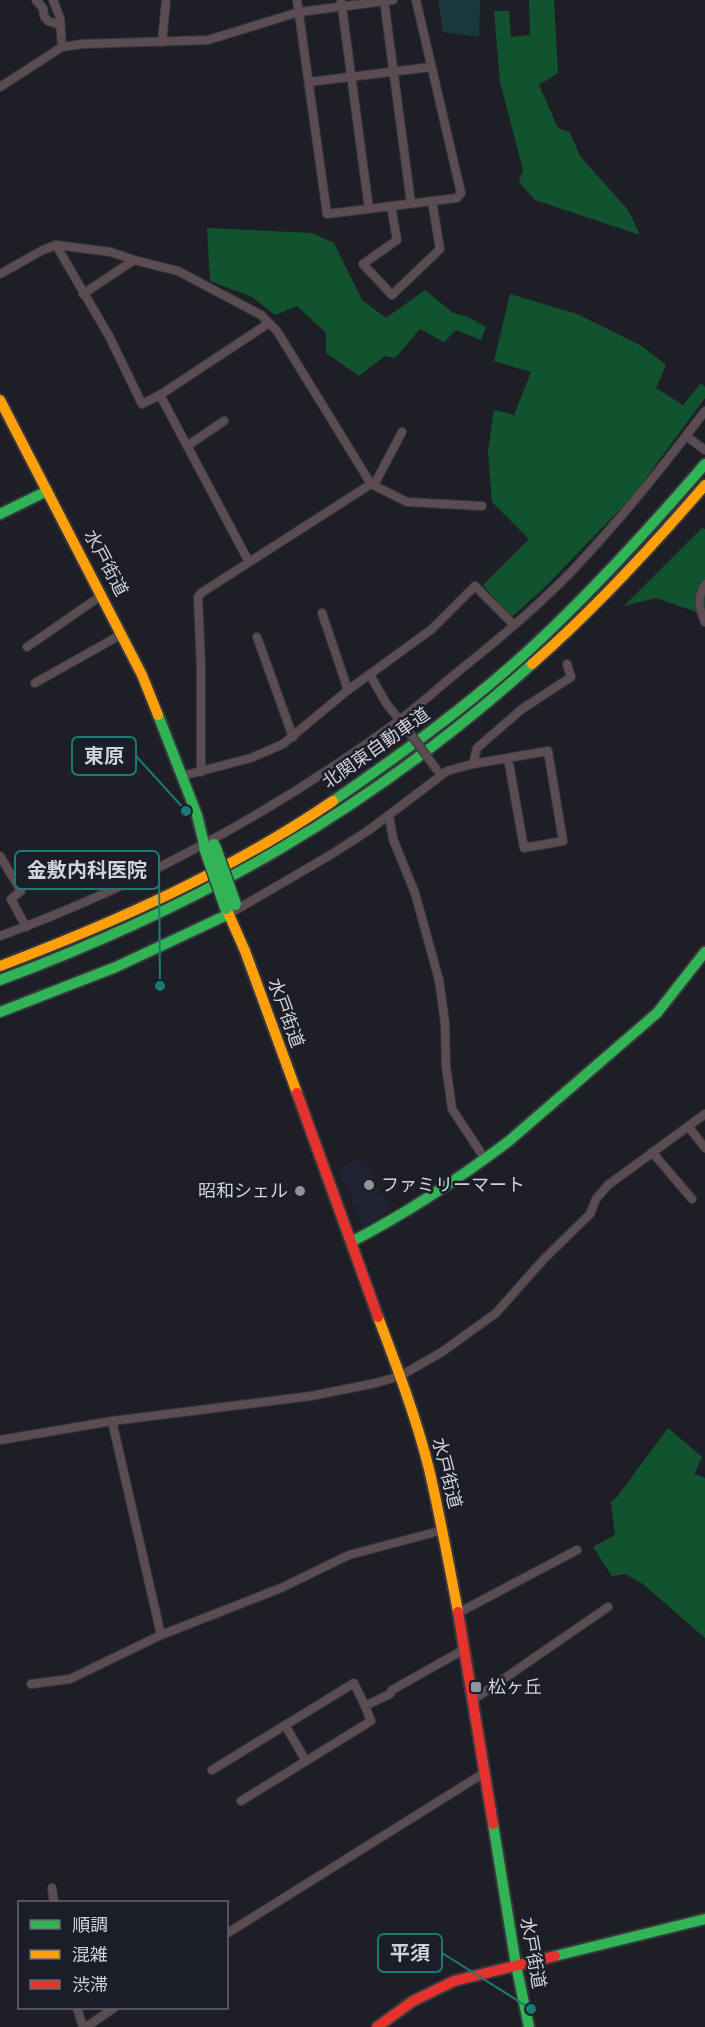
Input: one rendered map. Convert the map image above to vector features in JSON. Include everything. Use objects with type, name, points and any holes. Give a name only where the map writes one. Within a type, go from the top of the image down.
[{"type":"main road","name":"水戸街道","points":[[0,400],[122,634],[153,701],[209,843],[245,951],[400,1376],[421,1441],[443,1530],[465,1649],[516,1965],[529,2027]]},
{"type":"main road","name":"北関東自動車道","points":[[0,966],[56,945],[175,892],[249,852],[378,771],[440,725],[535,645],[628,552],[705,465]]},
{"type":"main road","name":"北関東自動車道","points":[[0,980],[115,935],[182,903],[264,859],[386,780],[484,707],[537,662],[638,561],[705,485]]},
{"type":"main road","points":[[0,514],[47,491]]},
{"type":"main road","points":[[0,1012],[141,956],[232,909]]},
{"type":"main road","points":[[351,1242],[374,1230],[485,1159],[527,1126],[640,1029],[673,994],[705,952]]},
{"type":"main road","points":[[377,2027],[408,2004],[470,1976],[705,1919]]},
{"type":"street","points":[[36,0],[44,8],[44,16],[48,21],[60,25]]},
{"type":"street","points":[[53,0],[60,18],[62,47]]},
{"type":"street","points":[[297,0],[327,214],[457,198],[461,193],[416,0]]},
{"type":"street","points":[[0,87],[62,47],[82,44],[208,40],[299,12],[341,4],[387,0],[411,203]]},
{"type":"street","points":[[162,42],[166,1]]},
{"type":"street","points":[[341,4],[369,208]]},
{"type":"street","points":[[309,82],[431,67]]},
{"type":"street","points":[[391,206],[397,240],[363,264],[392,295],[440,249],[432,201]]},
{"type":"street","points":[[56,245],[108,336],[142,404],[160,395],[269,323]]},
{"type":"street","points":[[0,274],[56,245],[111,252],[178,270],[261,315],[277,331],[373,484],[407,502],[482,506]]},
{"type":"street","points":[[83,294],[134,260]]},
{"type":"street","points":[[160,395],[249,562]]},
{"type":"street","points":[[0,936],[109,892],[209,843],[401,722],[514,625],[571,572],[626,513],[688,437],[705,411]]},
{"type":"street","points":[[187,446],[224,421]]},
{"type":"street","points":[[201,772],[198,597],[373,484],[402,432]]},
{"type":"street","points":[[688,437],[705,450]]},
{"type":"street","points":[[705,584],[699,596],[700,609],[705,622]]},
{"type":"street","points":[[182,776],[273,750],[293,737],[348,690],[432,629],[475,586],[514,625]]},
{"type":"street","points":[[27,647],[102,595]]},
{"type":"street","points":[[322,613],[348,690]]},
{"type":"street","points":[[35,683],[122,634]]},
{"type":"street","points":[[257,637],[293,737]]},
{"type":"street","points":[[473,764],[477,748],[522,709],[571,677],[567,664]]},
{"type":"street","points":[[370,675],[386,703],[439,772]]},
{"type":"street","points":[[232,909],[332,854],[389,815],[439,772],[473,764],[548,751],[563,841],[525,848],[508,758]]},
{"type":"street","points":[[389,815],[393,838],[415,893],[439,980],[452,1109],[485,1159]]},
{"type":"street","points":[[0,856],[21,891],[11,899],[26,927]]},
{"type":"street","points":[[0,1440],[112,1421],[311,1396],[400,1376],[442,1352],[496,1313],[543,1260],[590,1214],[596,1199],[608,1185],[705,1114]]},
{"type":"street","points":[[688,1126],[705,1148]]},
{"type":"street","points":[[652,1152],[692,1199]]},
{"type":"street","points":[[112,1421],[161,1635]]},
{"type":"street","points":[[31,1684],[70,1679],[161,1635],[281,1588],[349,1555],[443,1530]]},
{"type":"street","points":[[458,1613],[577,1550]]},
{"type":"street","points":[[473,1700],[608,1607]]},
{"type":"street","points":[[365,1706],[390,1694],[392,1690],[465,1649]]},
{"type":"street","points":[[212,1770],[354,1683],[370,1721],[241,1801]]},
{"type":"street","points":[[285,1725],[306,1761]]},
{"type":"street","points":[[228,1933],[484,1773]]},
{"type":"street","points":[[52,1888],[54,1901]]},
{"type":"street","points":[[78,2009],[85,2027],[111,2009]]},
{"type":"shaded area","points":[[438,0],[480,0],[479,37],[443,32]]},
{"type":"shaded area","points":[[362,1156],[391,1211],[363,1227],[339,1168]]},
{"type":"green space","points":[[529,0],[554,0],[558,73],[539,85],[558,128],[570,132],[580,156],[628,210],[640,235],[535,200],[519,182],[523,170],[500,82],[494,11],[509,11],[511,37],[530,35]]},
{"type":"green space","points":[[207,228],[312,233],[334,243],[362,300],[386,318],[425,290],[453,313],[466,316],[486,327],[481,340],[456,330],[444,342],[420,329],[395,358],[385,356],[359,376],[326,353],[326,333],[297,306],[275,315],[252,297],[210,281]]},
{"type":"green space","points":[[510,294],[577,314],[642,346],[666,365],[656,388],[683,405],[701,383],[705,387],[705,398],[632,497],[545,587],[511,618],[483,585],[529,539],[492,502],[488,451],[494,410],[514,415],[531,372],[494,361]]},
{"type":"green space","points":[[702,528],[705,529],[705,615],[656,598],[624,606]]},
{"type":"green space","points":[[668,1428],[702,1457],[694,1474],[705,1478],[705,1638],[643,1584],[625,1574],[612,1576],[593,1547],[615,1535],[611,1502]]},
{"type":"traffic: fast","points":[[333,801],[434,729],[529,650],[620,560],[705,464]]},
{"type":"traffic: fast","points":[[0,514],[47,491]]},
{"type":"traffic: fast","points":[[0,980],[146,919],[215,885],[281,848],[409,764],[471,716],[532,664]]},
{"type":"traffic: fast","points":[[158,715],[197,815],[205,848]]},
{"type":"traffic: fast","points":[[214,845],[235,904]]},
{"type":"traffic: fast","points":[[205,848],[226,908]]},
{"type":"traffic: fast","points":[[0,1012],[116,967],[229,914]]},
{"type":"traffic: fast","points":[[351,1242],[432,1195],[509,1141],[657,1013],[705,952]]},
{"type":"traffic: fast","points":[[493,1824],[516,1965],[529,2027]]},
{"type":"traffic: fast","points":[[555,1956],[705,1919]]},
{"type":"traffic: slow","points":[[0,400],[142,675],[158,715]]},
{"type":"traffic: slow","points":[[532,664],[622,578],[705,485]]},
{"type":"traffic: slow","points":[[0,966],[86,932],[171,893],[254,850],[333,801]]},
{"type":"traffic: slow","points":[[226,908],[245,951],[297,1093]]},
{"type":"traffic: slow","points":[[378,1317],[406,1392],[424,1450],[458,1612]]},
{"type":"traffic: jam","points":[[297,1093],[378,1317]]},
{"type":"traffic: jam","points":[[458,1612],[493,1824]]},
{"type":"traffic: jam","points":[[377,2027],[413,2001],[454,1981],[555,1956]]},
{"type":"place","name":"東原","points":[[186,811]]},
{"type":"place","name":"金敷内科医院","points":[[160,986]]},
{"type":"place","name":"ファミリーマート","points":[[369,1185]]},
{"type":"place","name":"昭和シェル","points":[[300,1191]]},
{"type":"place","name":"松ヶ丘","points":[[476,1687]]},
{"type":"place","name":"平須","points":[[531,2009]]}]
